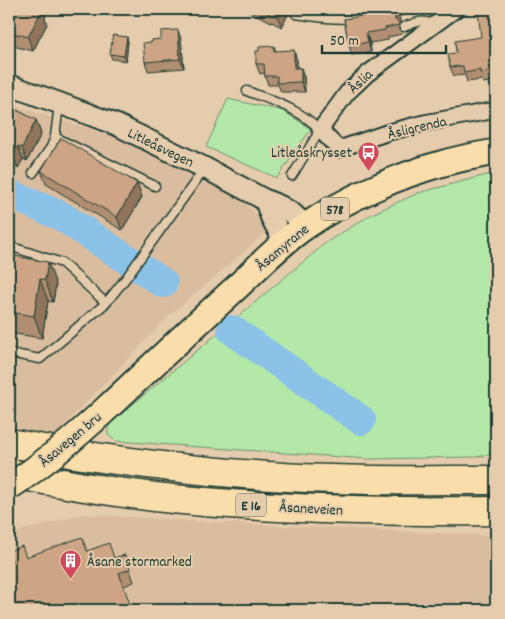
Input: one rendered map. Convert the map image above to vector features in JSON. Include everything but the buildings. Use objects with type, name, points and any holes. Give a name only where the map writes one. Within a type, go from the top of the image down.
[{"type":"highway","name":"Åsaneveien","points":[[9,443],[78,456],[242,474],[332,479],[496,480]]},
{"type":"highway","name":"Åsaneveien","points":[[9,474],[68,485],[156,497],[252,505],[335,510],[496,511]]},
{"type":"main road","name":"Åsamyrane","points":[[107,408],[203,317],[284,243],[306,226],[355,198],[414,173],[444,163],[496,152]]},
{"type":"main road","name":"Åsavegen bru","points":[[9,487],[68,442],[107,408]]},
{"type":"street","name":"Åslia","points":[[320,130],[347,93],[367,74],[456,9]]},
{"type":"street","name":"Litleåsvegen","points":[[9,85],[117,125],[280,206],[293,214],[306,226]]},
{"type":"street","name":"Åsligrenda","points":[[320,130],[339,149],[389,132],[424,123],[496,110]]},
{"type":"street","points":[[265,200],[284,243]]},
{"type":"lane","points":[[379,15],[410,9]]},
{"type":"lane","points":[[296,14],[339,20],[363,17]]},
{"type":"lane","points":[[404,27],[421,21],[426,21],[433,25]]},
{"type":"lane","points":[[247,91],[286,106],[310,121],[320,130],[292,176]]},
{"type":"lane","points":[[33,173],[52,147],[59,102]]},
{"type":"lane","points":[[55,137],[155,186]]},
{"type":"lane","points":[[9,353],[40,359],[106,303],[205,168]]},
{"type":"lane","points":[[9,246],[62,263],[106,303]]},
{"type":"shaded area","points":[[9,104],[191,160],[273,227],[170,315],[33,458],[9,451]]},
{"type":"shaded area","points":[[84,514],[496,536],[496,610],[9,610],[9,534]]},
{"type":"green space","points":[[228,99],[283,111],[311,129],[277,178],[206,147]]},
{"type":"green space","points":[[496,174],[496,454],[475,457],[369,459],[116,441],[108,435],[108,427],[114,420],[327,242],[372,214],[418,193]]},
{"type":"waterway","points":[[9,194],[61,216],[163,283]]},
{"type":"waterway","points":[[232,330],[361,420]]},
{"type":"place","name":"Litleåskrysset","points":[[368,171]]},
{"type":"place","name":"Åsane stormarked","points":[[71,580]]}]
